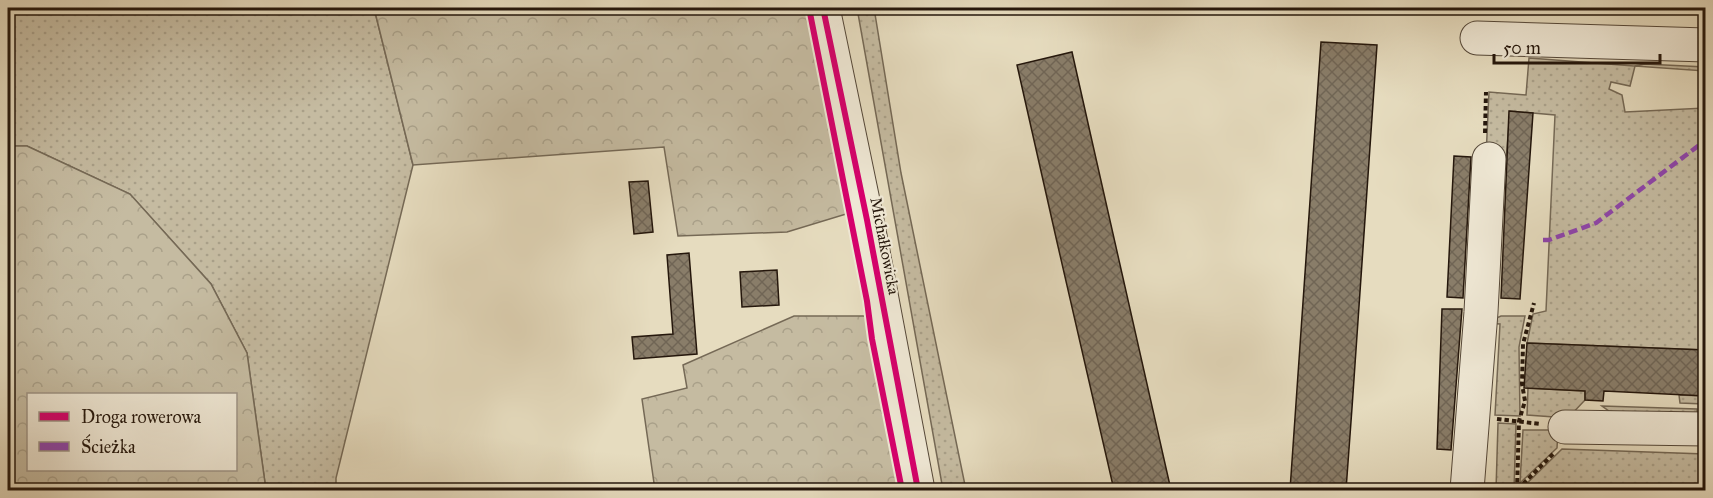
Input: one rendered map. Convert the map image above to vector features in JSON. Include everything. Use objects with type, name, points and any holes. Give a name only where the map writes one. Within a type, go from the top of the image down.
[{"type":"street","name":"Michałkowicka","points":[[823,8],[867,220],[918,490]]},
{"type":"street","points":[[1477,38],[1706,45]]},
{"type":"street","points":[[1467,490],[1481,312],[1489,159]]},
{"type":"street","points":[[1565,427],[1706,429]]},
{"type":"path","points":[[1486,92],[1484,158],[1489,159]]},
{"type":"path","points":[[1517,490],[1520,421],[1525,400],[1522,384],[1523,344],[1534,303]]},
{"type":"path","points":[[1495,419],[1565,427],[1562,431],[1560,448],[1517,490]]},
{"type":"green space","points":[[8,8],[374,8],[413,165],[336,478],[336,490],[266,490],[247,353],[211,284],[130,194],[27,146],[8,146]]},
{"type":"green space","points":[[374,8],[809,8],[856,211],[787,232],[678,236],[664,147],[413,165]]},
{"type":"green space","points":[[857,8],[874,8],[901,173],[966,490],[943,490]]},
{"type":"green space","points":[[1529,58],[1634,66],[1645,64],[1705,67],[1705,71],[1635,66],[1630,86],[1611,82],[1609,89],[1622,95],[1625,112],[1705,108],[1705,350],[1527,343],[1533,314],[1546,311],[1555,115],[1510,111],[1506,160],[1486,157],[1489,92],[1526,95]]},
{"type":"green space","points":[[8,146],[27,146],[130,194],[211,284],[247,353],[266,490],[8,490]]},
{"type":"green space","points":[[794,316],[872,316],[900,490],[655,490],[642,399],[687,388],[683,365]]},
{"type":"green space","points":[[1501,316],[1525,316],[1519,347],[1520,416],[1495,415],[1500,324],[1485,323]]},
{"type":"green space","points":[[1528,388],[1585,391],[1585,400],[1568,418],[1527,415]]},
{"type":"green space","points":[[1679,395],[1705,396],[1705,424],[1704,404],[1680,403]]},
{"type":"green space","points":[[1602,406],[1697,409],[1697,423],[1623,421]]},
{"type":"green space","points":[[1498,423],[1516,424],[1514,490],[1496,490]]},
{"type":"green space","points":[[1523,430],[1558,430],[1557,448],[1520,483]]},
{"type":"green space","points":[[1562,449],[1705,454],[1705,490],[1520,490]]},
{"type":"building","points":[[1321,42],[1377,45],[1352,408],[1346,490],[1290,490]]},
{"type":"building","points":[[1072,52],[1171,490],[1114,490],[1057,242],[1017,65]]},
{"type":"building","points":[[1509,111],[1533,113],[1520,299],[1501,298]]},
{"type":"building","points":[[1454,156],[1471,157],[1463,298],[1447,297]]},
{"type":"building","points":[[648,181],[653,232],[634,234],[629,182]]},
{"type":"building","points":[[689,253],[697,354],[634,359],[632,337],[673,334],[667,255]]},
{"type":"building","points":[[777,270],[779,305],[742,307],[740,272]]},
{"type":"building","points":[[1442,309],[1462,309],[1451,450],[1437,449]]},
{"type":"building","points":[[1527,343],[1706,350],[1706,396],[1604,391],[1603,401],[1585,400],[1585,391],[1524,388]]},
{"type":"marked path","points":[[1543,240],[1549,240],[1596,223],[1706,140]]},
{"type":"cycle path","points":[[809,8],[902,490]]},
{"type":"cycle path","points":[[823,8],[867,220],[918,490]]}]
